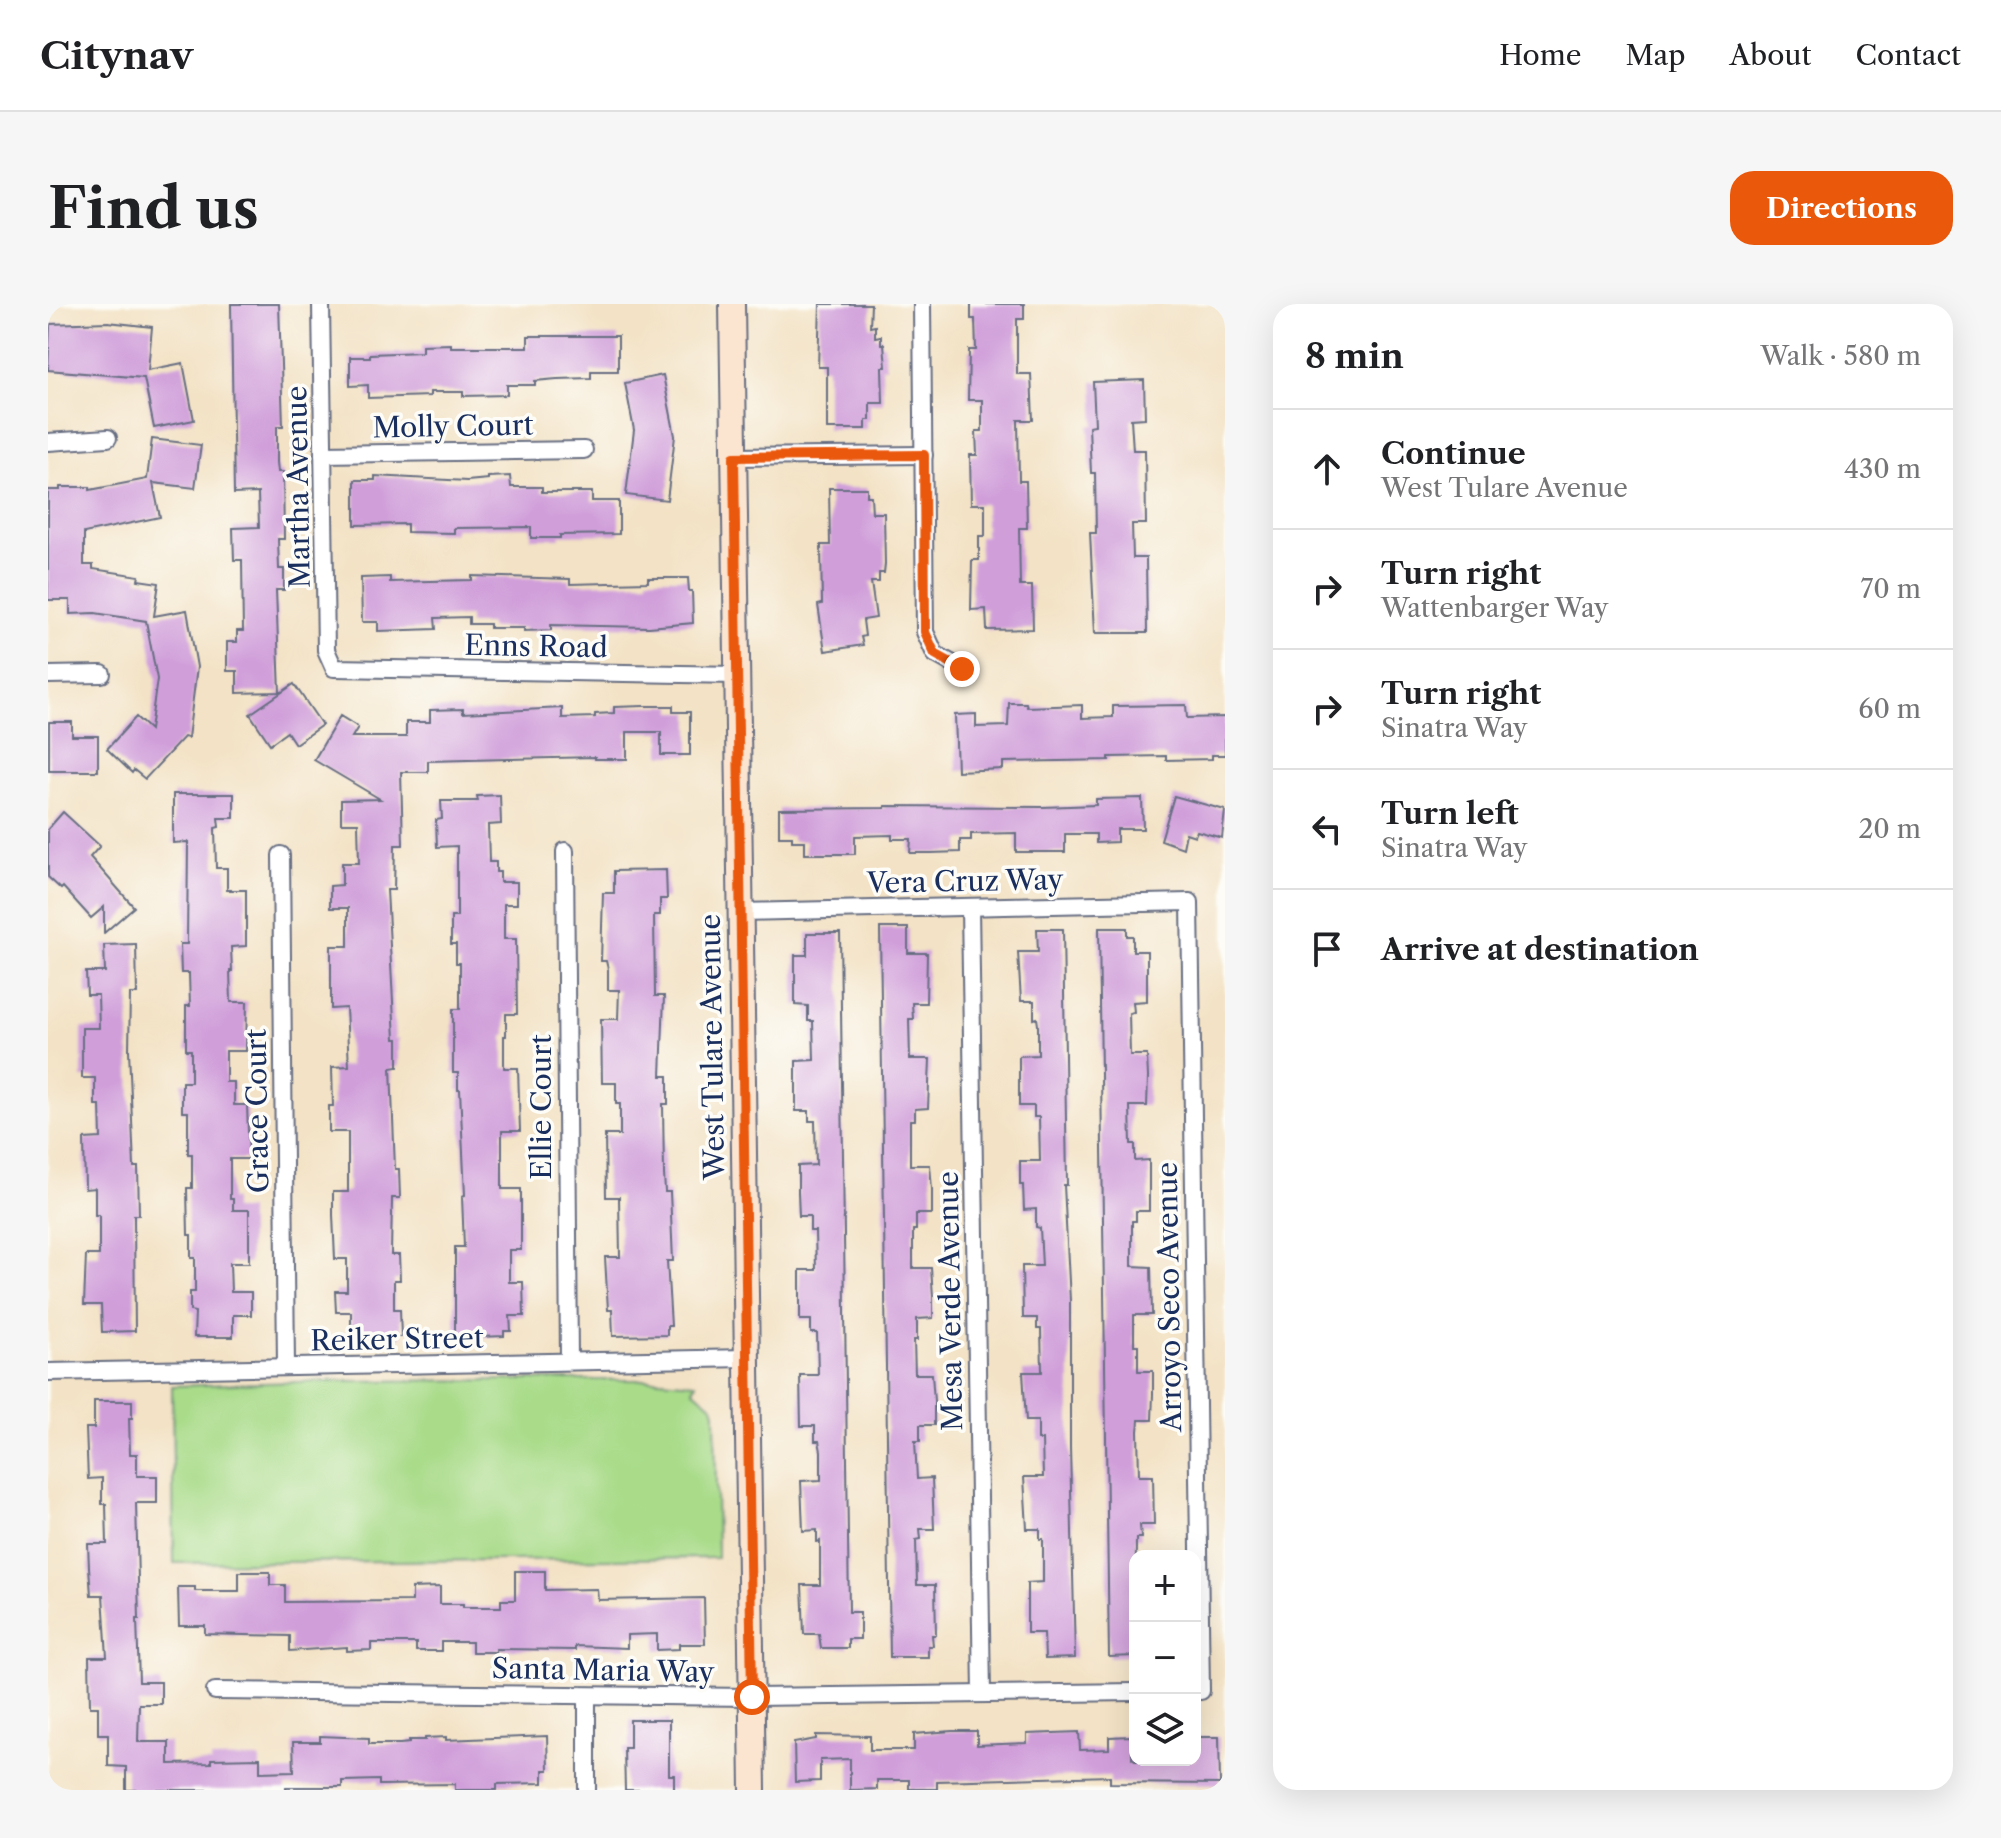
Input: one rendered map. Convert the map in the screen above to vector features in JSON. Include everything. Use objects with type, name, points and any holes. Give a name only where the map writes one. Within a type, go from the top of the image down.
[{"type":"street","name":"Martha Avenue","points":[[321,304],[326,650],[334,668]]},
{"type":"street","name":"West Tulare Avenue","points":[[732,304],[753,1790]]},
{"type":"street","points":[[922,304],[925,632],[935,654],[962,669]]},
{"type":"street","points":[[48,442],[108,438]]},
{"type":"street","name":"Molly Court","points":[[323,454],[584,450]]},
{"type":"street","points":[[734,457],[924,455]]},
{"type":"street","name":"Enns Road","points":[[334,668],[737,675]]},
{"type":"street","points":[[48,675],[102,674]]},
{"type":"street","name":"Ellie Court","points":[[565,851],[569,1361]]},
{"type":"street","name":"Grace Court","points":[[281,855],[286,1367]]},
{"type":"street","name":"Vera Cruz Way","points":[[740,912],[1190,902]]},
{"type":"street","name":"Arroyo Seco Avenue","points":[[1190,902],[1197,1622]]},
{"type":"street","name":"Mesa Verde Avenue","points":[[970,907],[982,1694]]},
{"type":"street","name":"Reiker Street","points":[[48,1372],[747,1358]]},
{"type":"street","name":"Santa Maria Way","points":[[215,1691],[752,1697],[1129,1692]]},
{"type":"street","points":[[587,1696],[587,1790]]},
{"type":"green space","points":[[661,1380],[696,1383],[693,1389],[713,1406],[715,1412],[717,1558],[174,1563],[172,1386],[329,1381]]},
{"type":"building","points":[[231,304],[279,304],[283,426],[277,426],[277,462],[278,472],[283,472],[284,539],[278,539],[279,569],[284,569],[284,590],[276,590],[280,692],[237,693],[237,671],[227,671],[227,642],[237,642],[237,631],[243,631],[242,560],[234,560],[233,528],[259,527],[258,493],[234,494]]},
{"type":"building","points":[[820,304],[871,304],[870,327],[875,326],[875,337],[881,336],[886,367],[882,367],[883,403],[870,403],[870,420],[866,420],[866,429],[827,429],[827,367],[818,367]]},
{"type":"building","points":[[971,304],[1024,304],[1024,319],[1017,319],[1017,374],[1031,374],[1033,420],[1018,420],[1019,481],[1026,481],[1027,528],[1019,528],[1020,586],[1032,586],[1033,629],[987,630],[986,609],[971,610],[972,560],[979,560],[979,536],[985,536],[985,504],[971,504],[970,455],[977,455],[976,431],[982,431],[982,400],[968,400],[969,350],[976,350]]},
{"type":"building","points":[[108,322],[152,327],[148,370],[183,363],[194,420],[154,428],[144,378],[48,370],[50,324]]},
{"type":"building","points":[[528,336],[618,336],[618,371],[591,371],[591,378],[507,385],[507,395],[463,396],[463,392],[430,392],[430,396],[368,398],[368,385],[350,386],[350,357],[422,352],[422,345],[528,347]]},
{"type":"building","points":[[663,375],[675,436],[667,500],[626,495],[634,430],[625,383]]},
{"type":"building","points":[[1144,380],[1145,418],[1131,419],[1133,450],[1145,450],[1146,524],[1132,524],[1133,558],[1146,558],[1147,633],[1095,633],[1090,533],[1096,533],[1095,473],[1091,473],[1089,426],[1095,425],[1093,382]]},
{"type":"building","points":[[152,439],[201,445],[195,488],[153,483],[160,517],[84,533],[84,565],[159,583],[154,616],[187,610],[197,667],[188,738],[184,737],[145,779],[134,770],[132,773],[107,749],[136,717],[150,730],[157,679],[146,621],[95,613],[70,614],[70,600],[48,600],[48,490],[90,487],[90,490],[147,479]]},
{"type":"building","points":[[375,476],[467,481],[510,476],[511,487],[542,487],[542,492],[592,492],[592,501],[619,501],[619,534],[531,538],[531,527],[454,528],[454,533],[407,532],[407,524],[355,525],[355,480],[375,480]]},
{"type":"building","points":[[829,488],[867,488],[872,513],[884,513],[885,564],[884,573],[879,573],[879,582],[871,582],[876,618],[863,620],[863,645],[825,651],[818,605],[822,604],[821,545],[830,545]]},
{"type":"building","points":[[472,576],[570,579],[570,584],[688,578],[689,591],[692,591],[693,623],[649,627],[551,625],[551,630],[524,631],[524,628],[490,628],[490,624],[469,624],[469,617],[435,618],[436,629],[378,631],[378,622],[362,622],[361,578],[390,577],[390,582],[472,580]]},
{"type":"building","points":[[294,684],[322,725],[295,744],[287,732],[270,744],[250,714]]},
{"type":"building","points":[[1009,703],[1026,703],[1027,707],[1082,705],[1082,718],[1113,717],[1113,706],[1186,705],[1187,718],[1225,717],[1225,755],[1212,755],[1212,759],[1166,760],[1166,756],[1003,762],[1003,769],[957,771],[955,715],[976,714],[976,727],[1008,726]]},
{"type":"building","points":[[673,706],[673,712],[690,712],[690,755],[661,755],[661,732],[627,732],[627,759],[428,761],[428,772],[401,772],[403,845],[395,845],[394,890],[387,890],[395,1039],[398,1039],[398,1067],[391,1068],[395,1169],[399,1169],[400,1198],[392,1198],[391,1255],[399,1255],[400,1280],[394,1280],[394,1309],[400,1309],[401,1337],[351,1337],[351,1312],[336,1312],[335,1291],[347,1291],[347,1259],[335,1259],[333,1215],[333,1192],[348,1192],[348,1132],[329,1132],[329,1106],[333,1106],[332,1067],[349,1066],[346,1008],[331,1009],[331,946],[348,946],[348,908],[330,908],[330,886],[342,885],[342,863],[359,863],[358,823],[341,823],[341,800],[380,799],[314,760],[340,716],[358,727],[352,737],[406,737],[406,722],[430,722],[430,710],[463,709],[463,713],[562,708],[562,718],[614,713],[614,707]]},
{"type":"building","points":[[49,722],[72,722],[72,736],[98,736],[98,771],[49,771]]},
{"type":"building","points":[[173,794],[234,794],[234,818],[218,818],[219,827],[215,828],[216,868],[227,868],[227,890],[246,890],[246,946],[231,947],[230,971],[231,1002],[247,1002],[246,1051],[226,1051],[226,1082],[234,1082],[234,1105],[247,1105],[249,1159],[230,1159],[230,1199],[233,1199],[233,1210],[249,1210],[249,1263],[230,1263],[231,1292],[251,1292],[251,1315],[233,1315],[233,1337],[194,1337],[195,1312],[190,1311],[190,1292],[195,1292],[195,1258],[191,1258],[191,1235],[188,1235],[187,1188],[192,1188],[192,1154],[188,1154],[188,1112],[182,1112],[182,1082],[191,1082],[191,1050],[186,1050],[186,1006],[190,1006],[189,973],[181,973],[180,944],[187,944],[188,842],[173,843]]},
{"type":"building","points":[[500,795],[501,824],[488,825],[489,862],[496,862],[500,882],[517,882],[517,904],[504,904],[504,939],[516,939],[517,1014],[506,1014],[504,1068],[518,1068],[520,1131],[502,1131],[502,1189],[521,1189],[521,1250],[509,1250],[509,1282],[523,1282],[524,1316],[510,1316],[511,1331],[504,1331],[504,1336],[455,1338],[455,1247],[464,1247],[462,1196],[465,1195],[460,1090],[458,1073],[453,1073],[453,1009],[460,1009],[460,963],[456,963],[456,944],[451,944],[451,917],[457,917],[457,846],[437,847],[436,820],[442,819],[441,801],[478,801],[477,796]]},
{"type":"building","points":[[1174,796],[1225,810],[1222,838],[1197,831],[1195,836],[1186,833],[1183,848],[1161,840]]},
{"type":"building","points":[[1142,798],[1143,829],[1117,829],[1117,842],[1096,843],[1096,834],[1065,834],[1065,852],[1016,852],[1016,833],[971,834],[971,840],[960,840],[960,852],[910,853],[911,839],[892,839],[892,835],[855,836],[855,854],[805,854],[805,841],[792,841],[792,836],[779,836],[779,809],[1042,807],[1096,805],[1096,799]]},
{"type":"building","points":[[63,812],[100,846],[90,857],[134,907],[104,933],[104,907],[91,918],[63,887],[61,889],[48,877],[48,829]]},
{"type":"building","points":[[666,870],[667,899],[660,899],[660,915],[654,915],[655,996],[664,996],[661,1076],[668,1076],[668,1104],[663,1104],[665,1192],[670,1192],[673,1261],[667,1261],[671,1326],[667,1326],[667,1335],[613,1336],[605,1257],[620,1257],[619,1197],[606,1197],[605,1135],[620,1135],[620,1104],[616,1104],[616,1083],[602,1083],[601,1019],[618,1019],[619,990],[608,990],[608,969],[606,961],[601,961],[603,893],[614,893],[614,871]]},
{"type":"building","points":[[880,928],[908,928],[908,953],[927,953],[926,1003],[912,1003],[913,1019],[909,1019],[910,1059],[930,1059],[928,1108],[915,1109],[915,1120],[910,1120],[910,1165],[930,1165],[932,1189],[932,1214],[916,1214],[916,1230],[913,1230],[913,1268],[931,1268],[933,1296],[933,1318],[917,1319],[917,1340],[914,1340],[915,1374],[932,1374],[934,1401],[934,1425],[920,1425],[920,1441],[915,1441],[917,1479],[932,1478],[934,1529],[920,1529],[921,1539],[916,1540],[917,1585],[935,1585],[936,1635],[932,1635],[933,1646],[928,1646],[928,1657],[890,1657]]},
{"type":"building","points":[[1099,928],[1127,928],[1127,936],[1133,936],[1133,951],[1147,951],[1147,1001],[1133,1002],[1134,1012],[1129,1013],[1130,1055],[1147,1055],[1147,1106],[1130,1106],[1131,1144],[1135,1144],[1135,1161],[1149,1160],[1149,1211],[1136,1211],[1136,1221],[1132,1221],[1132,1266],[1151,1267],[1152,1315],[1134,1315],[1134,1345],[1138,1345],[1138,1371],[1153,1371],[1152,1420],[1139,1420],[1138,1431],[1139,1476],[1153,1476],[1154,1525],[1140,1525],[1141,1538],[1136,1538],[1136,1550],[1129,1550],[1129,1656],[1109,1657]]},
{"type":"building","points":[[1037,929],[1063,929],[1067,1185],[1064,1185],[1070,1301],[1075,1658],[1045,1659],[1044,1633],[1027,1633],[1027,1583],[1043,1582],[1043,1539],[1040,1539],[1040,1529],[1027,1529],[1024,1477],[1043,1477],[1038,1421],[1026,1421],[1023,1372],[1042,1372],[1041,1329],[1037,1329],[1037,1318],[1023,1318],[1022,1266],[1042,1266],[1040,1228],[1036,1227],[1036,1209],[1024,1210],[1023,1185],[1020,1185],[1020,1161],[1040,1161],[1039,1117],[1034,1117],[1034,1106],[1019,1106],[1019,1056],[1038,1055],[1038,1025],[1037,1018],[1034,1019],[1034,1001],[1021,1001],[1018,952],[1038,952]]},
{"type":"building","points":[[807,933],[840,933],[849,1612],[860,1612],[860,1639],[848,1639],[848,1648],[821,1648],[819,1634],[804,1634],[802,1585],[820,1585],[820,1541],[817,1542],[817,1530],[803,1531],[801,1481],[821,1480],[821,1451],[819,1441],[815,1441],[815,1426],[801,1426],[800,1375],[818,1375],[817,1333],[811,1333],[811,1320],[800,1320],[800,1270],[816,1270],[815,1231],[810,1231],[810,1216],[799,1216],[798,1192],[798,1166],[816,1165],[815,1121],[809,1121],[809,1111],[796,1111],[796,1061],[814,1060],[813,1021],[808,1021],[808,1006],[795,1005],[795,955],[807,955]]},
{"type":"building","points":[[136,944],[137,994],[130,994],[129,1050],[134,1167],[138,1167],[139,1215],[134,1215],[135,1331],[102,1332],[101,1305],[84,1305],[86,1255],[99,1255],[99,1215],[95,1215],[95,1188],[85,1189],[84,1139],[101,1138],[100,1105],[95,1105],[95,1078],[82,1078],[82,1028],[99,1028],[98,995],[87,995],[86,972],[105,972],[104,945]]},
{"type":"building","points":[[94,1401],[132,1401],[130,1454],[137,1454],[137,1476],[157,1476],[157,1503],[136,1503],[137,1619],[139,1682],[161,1682],[161,1704],[139,1704],[138,1742],[169,1742],[169,1764],[260,1758],[260,1772],[294,1771],[293,1742],[320,1742],[320,1736],[369,1738],[369,1744],[400,1744],[425,1738],[547,1736],[548,1770],[543,1770],[543,1783],[497,1784],[497,1790],[455,1790],[455,1784],[379,1785],[379,1780],[342,1781],[342,1787],[286,1787],[286,1790],[126,1790],[126,1767],[108,1766],[108,1734],[98,1734],[98,1707],[90,1707],[89,1657],[107,1657],[103,1595],[91,1595],[89,1567],[88,1544],[107,1544],[102,1478],[88,1479],[86,1428],[94,1428]]},
{"type":"building","points":[[515,1571],[545,1571],[545,1590],[597,1589],[598,1600],[704,1598],[705,1644],[679,1644],[679,1649],[657,1650],[657,1634],[627,1635],[627,1648],[575,1646],[575,1650],[496,1649],[496,1652],[472,1652],[472,1642],[441,1642],[441,1651],[416,1651],[416,1643],[371,1643],[371,1650],[347,1651],[347,1647],[290,1651],[290,1636],[205,1634],[205,1626],[179,1626],[178,1587],[195,1587],[195,1591],[239,1591],[239,1572],[270,1572],[270,1585],[285,1585],[285,1602],[412,1601],[412,1588],[440,1587],[440,1604],[501,1607],[501,1600],[515,1600]]},
{"type":"building","points":[[630,1720],[669,1720],[669,1775],[674,1775],[674,1790],[625,1790],[624,1748],[630,1748]]},
{"type":"building","points":[[977,1731],[977,1745],[1027,1743],[1027,1734],[1079,1732],[1080,1750],[1109,1749],[1109,1737],[1129,1736],[1129,1766],[1201,1766],[1201,1737],[1219,1737],[1220,1784],[1110,1783],[1110,1776],[937,1781],[937,1789],[909,1789],[909,1780],[877,1780],[877,1789],[850,1790],[850,1759],[820,1760],[820,1781],[795,1782],[794,1743],[816,1739],[816,1735],[870,1736],[870,1750],[914,1750],[914,1734]]},
{"type":"route","points":[[752,1697],[734,457],[924,455],[925,632],[935,654],[962,669]]}]
